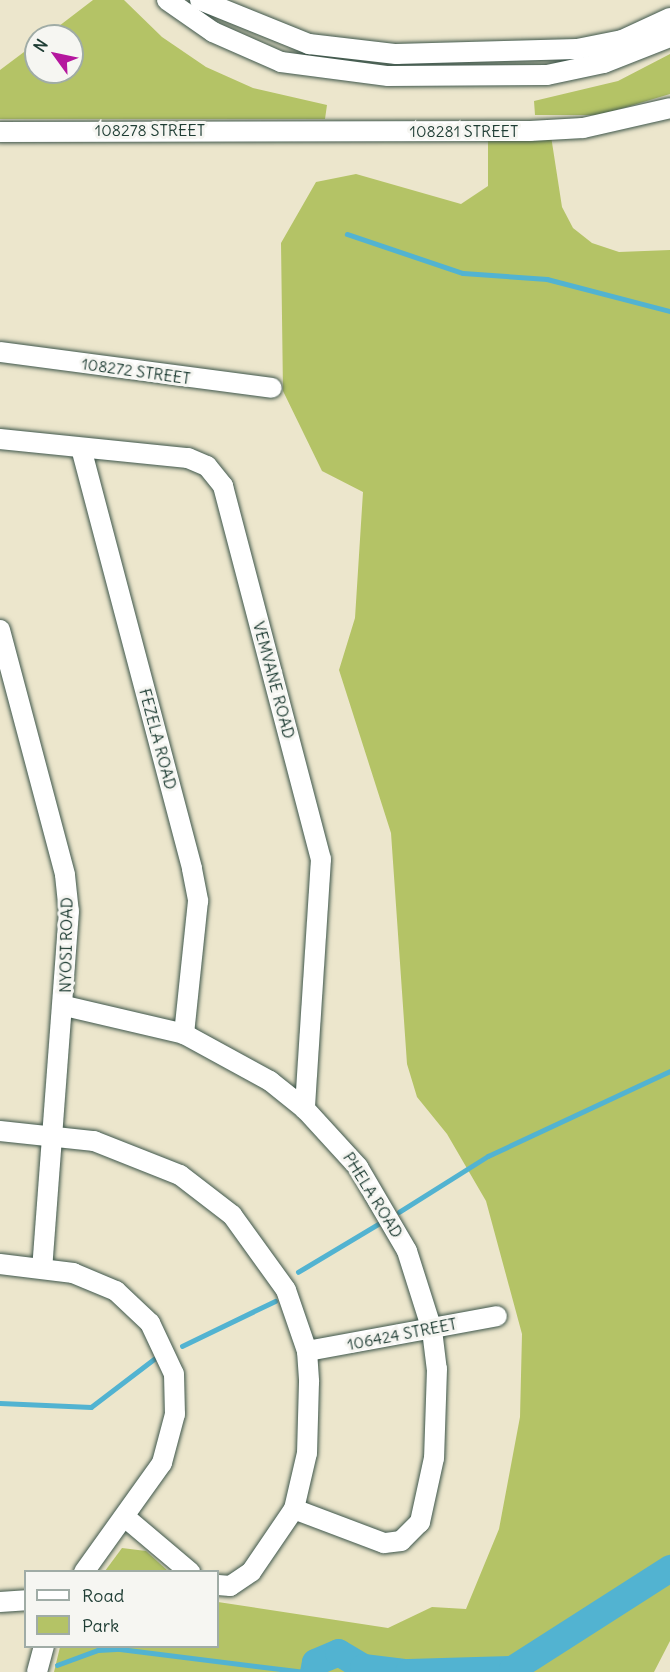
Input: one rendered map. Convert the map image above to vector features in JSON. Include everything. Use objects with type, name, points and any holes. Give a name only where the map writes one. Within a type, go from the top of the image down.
[{"type":"street","points":[[167,0],[213,32],[281,62],[388,76],[547,75],[604,63],[670,37]]},
{"type":"street","points":[[200,0],[309,44],[384,53],[577,49],[622,40],[670,18]]},
{"type":"street","name":"108281 STREET","points":[[255,129],[530,131],[584,128],[670,108]]},
{"type":"street","name":"108278 STREET","points":[[0,132],[255,129]]},
{"type":"street","name":"108272 STREET","points":[[0,352],[272,388]]},
{"type":"street","name":"VEMVANE ROAD","points":[[0,439],[188,458],[207,466],[223,486],[321,859],[305,1108]]},
{"type":"street","name":"FEZELA ROAD","points":[[81,448],[195,883],[184,1034]]},
{"type":"street","name":"NYOSI ROAD","points":[[0,630],[65,875],[65,1006],[42,1267]]},
{"type":"street","name":"PHELA ROAD","points":[[65,1006],[184,1034],[241,1063],[305,1108],[358,1167],[392,1221],[419,1280],[432,1330],[437,1426],[425,1509],[415,1530],[401,1541],[384,1543],[294,1509]]},
{"type":"street","points":[[0,1131],[54,1135],[147,1158],[209,1195],[274,1267],[307,1351],[310,1425],[294,1509],[251,1572],[230,1586],[219,1585]]},
{"type":"street","points":[[0,1264],[42,1267],[116,1291],[141,1311],[167,1350],[176,1397],[173,1430],[162,1463],[126,1518],[86,1570]]},
{"type":"street","name":"106424 STREET","points":[[307,1351],[432,1330],[497,1316]]},
{"type":"street","points":[[126,1518],[188,1570]]},
{"type":"street","points":[[0,1602],[24,1600]]},
{"type":"street","points":[[37,1672],[44,1648]]},
{"type":"green space","points":[[93,0],[124,0],[162,37],[206,67],[253,88],[327,105],[325,119],[0,119],[0,70],[24,52],[24,84],[84,84],[84,24],[62,24]]},
{"type":"green space","points":[[670,54],[670,94],[600,115],[535,115],[534,101],[618,81]]},
{"type":"green space","points":[[551,136],[562,207],[573,228],[592,243],[619,252],[670,250],[670,1641],[654,1672],[54,1672],[60,1648],[219,1648],[219,1602],[388,1628],[432,1607],[466,1609],[499,1529],[520,1417],[522,1334],[486,1201],[447,1134],[417,1097],[407,1064],[391,833],[339,670],[355,618],[363,492],[322,471],[283,391],[281,243],[316,182],[356,174],[461,204],[488,186],[488,141]]},
{"type":"green space","points":[[122,1548],[146,1551],[167,1570],[106,1570]]},
{"type":"waterway","points":[[347,234],[463,273],[547,279],[670,311]]},
{"type":"waterway","points":[[399,1212],[488,1156],[670,1071]]},
{"type":"waterway","points":[[298,1272],[380,1223]]},
{"type":"waterway","points":[[182,1346],[275,1301]]},
{"type":"waterway","points":[[0,1403],[91,1407],[154,1359]]},
{"type":"waterway","points":[[408,1672],[512,1669],[670,1568]]},
{"type":"waterway","points":[[57,1665],[98,1650],[120,1649],[305,1672]]},
{"type":"waterway","points":[[313,1672],[315,1662],[338,1652],[363,1667],[402,1672]]}]
